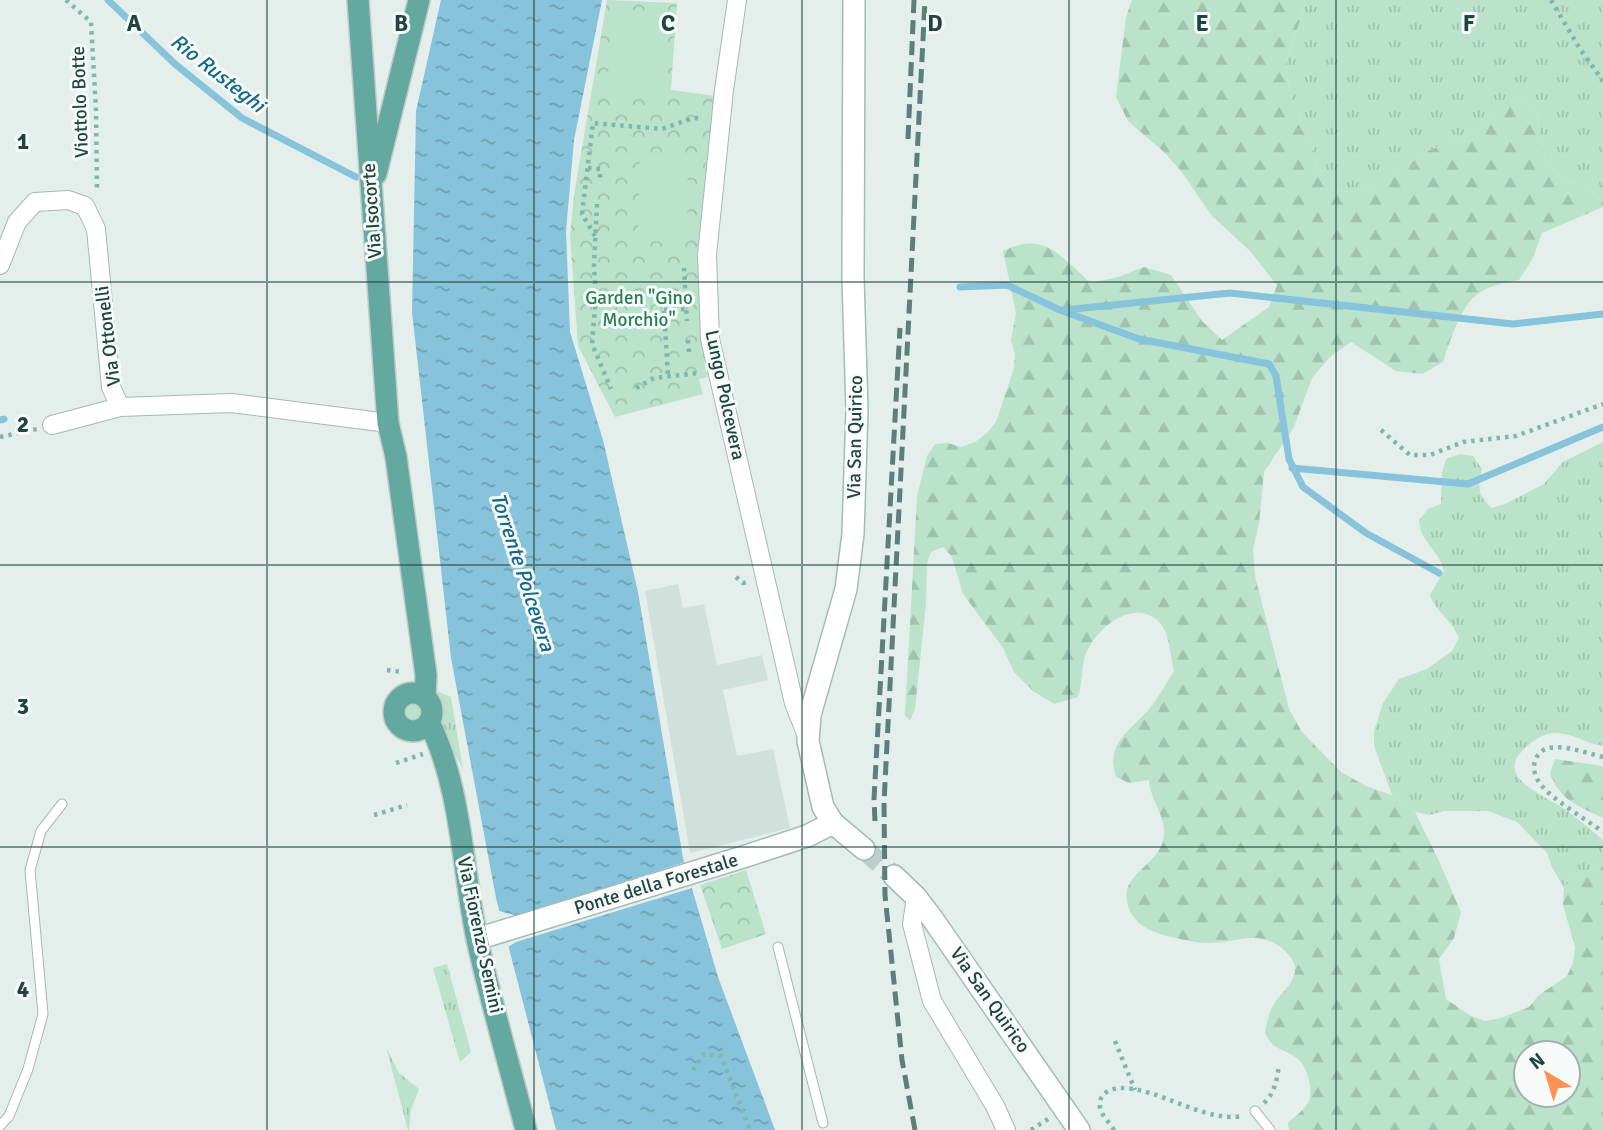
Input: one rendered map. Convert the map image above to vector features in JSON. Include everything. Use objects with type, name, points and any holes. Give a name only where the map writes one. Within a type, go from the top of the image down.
[{"type":"main road","name":"Via Isocorte","points":[[358,0],[388,422]]},
{"type":"main road","points":[[371,196],[418,0]]},
{"type":"main road","name":"Via San Quirico","points":[[854,0],[853,278],[857,410],[853,534],[843,599],[810,715],[808,741],[823,807],[833,823],[864,849]]},
{"type":"main road","name":"Via Fiorenzo Semini","points":[[388,422],[396,457],[423,690],[432,714],[429,736],[454,800],[477,939],[526,1130]]},
{"type":"main road","points":[[423,690],[399,699],[394,706],[393,715],[404,730],[429,736]]},
{"type":"main road","name":"Ponte della Forestale","points":[[477,939],[807,836],[833,823]]},
{"type":"main road","name":"Via San Quirico","points":[[894,876],[916,897],[1080,1130]]},
{"type":"street","name":"Lungo Polcevera","points":[[737,0],[724,90],[707,255],[710,340],[794,703],[808,741]]},
{"type":"street","points":[[0,265],[17,222],[35,202],[68,200],[85,206]]},
{"type":"street","name":"Via Ottonelli","points":[[85,206],[96,229],[111,387],[120,407],[230,403],[388,422]]},
{"type":"street","points":[[52,425],[120,407]]},
{"type":"street","points":[[916,897],[912,924],[932,1001],[995,1106],[1006,1130]]},
{"type":"lane","points":[[0,1126],[9,1116],[27,1069],[43,1014],[30,870],[41,831],[62,804]]},
{"type":"lane","points":[[778,947],[823,1123]]},
{"type":"lane","points":[[1255,1111],[1270,1130]]},
{"type":"path","name":"Viottolo Botte","points":[[66,0],[91,22],[97,199],[85,206]]},
{"type":"path","points":[[1551,0],[1580,50],[1603,81]]},
{"type":"path","points":[[596,236],[582,214],[593,123],[662,129],[693,118]]},
{"type":"path","points":[[588,168],[600,169],[600,179]]},
{"type":"path","points":[[597,204],[594,266],[596,296],[592,344],[611,389]]},
{"type":"path","points":[[664,310],[687,309],[684,268]]},
{"type":"path","points":[[596,296],[663,293],[667,376]]},
{"type":"path","points":[[636,388],[654,378],[707,372]]},
{"type":"path","points":[[1381,430],[1410,455],[1430,455],[1463,442],[1516,436],[1603,404]]},
{"type":"path","points":[[0,437],[52,425]]},
{"type":"path","points":[[387,670],[401,672]]},
{"type":"path","points":[[396,763],[429,736]]},
{"type":"path","points":[[1603,757],[1557,745],[1542,750],[1535,761],[1534,773],[1543,788],[1603,832]]},
{"type":"path","points":[[374,815],[407,805]]},
{"type":"path","points":[[1115,1041],[1135,1090]]},
{"type":"path","points":[[692,1070],[704,1054],[721,1056],[750,1130]]},
{"type":"path","points":[[1114,1130],[1100,1109],[1103,1095],[1110,1089],[1135,1090],[1218,1115]]},
{"type":"path","points":[[1031,1130],[1053,1116]]},
{"type":"shaded area","points":[[678,584],[683,608],[704,604],[717,665],[762,655],[768,680],[723,690],[737,756],[773,749],[790,828],[690,853],[645,591]]},
{"type":"green space","name":"Garden \"Gino Morchio\"","points":[[607,0],[677,3],[671,90],[716,96],[699,254],[705,367],[708,377],[699,379],[703,394],[615,417],[578,346],[570,236],[574,195]]},
{"type":"green space","points":[[1132,0],[1307,0],[1285,65],[1290,93],[1312,145],[1317,170],[1334,192],[1361,191],[1385,182],[1427,151],[1475,133],[1513,98],[1536,109],[1545,160],[1564,180],[1587,189],[1603,202],[1603,207],[1542,233],[1533,258],[1519,280],[1489,288],[1473,298],[1459,319],[1443,362],[1422,374],[1396,371],[1351,342],[1330,357],[1312,378],[1294,427],[1264,472],[1259,524],[1253,549],[1255,576],[1289,709],[1302,732],[1341,772],[1366,786],[1392,795],[1415,812],[1461,912],[1454,938],[1439,959],[1446,999],[1471,1016],[1485,1021],[1501,1018],[1529,1007],[1539,995],[1567,976],[1573,963],[1575,947],[1563,905],[1564,888],[1574,877],[1603,862],[1603,1130],[1289,1130],[1288,1123],[1310,1098],[1309,1080],[1299,1060],[1272,1044],[1265,1033],[1273,1005],[1294,977],[1295,966],[1292,959],[1283,949],[1264,939],[1204,943],[1149,930],[1135,919],[1127,902],[1126,893],[1129,886],[1157,853],[1164,837],[1162,820],[1149,780],[1129,783],[1116,777],[1113,765],[1121,738],[1150,708],[1174,671],[1165,630],[1157,620],[1146,614],[1135,613],[1124,615],[1103,629],[1094,639],[1084,660],[1078,697],[1054,704],[1033,691],[1014,672],[1003,648],[963,594],[952,557],[943,547],[931,552],[927,563],[926,604],[915,709],[910,721],[905,715],[917,496],[927,456],[935,444],[948,443],[961,447],[975,442],[987,433],[996,422],[1014,368],[1015,354],[1011,340],[1016,313],[1003,251],[1031,243],[1042,245],[1061,256],[1091,283],[1144,267],[1171,275],[1202,321],[1222,340],[1269,307],[1277,285],[1250,251],[1212,216],[1181,171],[1163,151],[1128,121],[1116,97],[1126,17]]},
{"type":"green space","points":[[1307,0],[1603,0],[1603,202],[1587,189],[1564,180],[1545,160],[1536,109],[1513,98],[1475,133],[1427,151],[1385,182],[1361,191],[1334,192],[1317,170],[1312,145],[1290,93],[1285,65]]},
{"type":"green space","points":[[612,9],[668,12],[663,95],[607,92]]},
{"type":"green space","points":[[640,155],[688,155],[687,242],[638,241]]},
{"type":"green space","points":[[1603,442],[1603,746],[1562,733],[1547,734],[1523,750],[1516,759],[1514,768],[1522,782],[1568,811],[1603,840],[1603,862],[1574,877],[1564,888],[1547,853],[1517,822],[1488,811],[1444,811],[1430,815],[1415,812],[1392,795],[1374,746],[1374,731],[1383,703],[1399,679],[1427,669],[1452,651],[1459,638],[1430,595],[1444,571],[1438,556],[1423,535],[1419,520],[1428,509],[1441,504],[1442,473],[1446,459],[1460,454],[1473,456],[1482,469],[1479,481],[1481,495],[1492,508],[1544,484],[1563,462]]},
{"type":"green space","points":[[434,690],[451,697],[463,769],[441,731],[436,706],[430,696]]},
{"type":"green space","points":[[412,697],[423,701],[427,712],[423,723],[412,727],[401,723],[397,712],[401,701]]},
{"type":"green space","points":[[1555,759],[1603,766],[1603,818],[1570,801],[1559,790],[1550,773]]},
{"type":"green space","points":[[746,870],[766,934],[722,949],[700,885]]},
{"type":"green space","points":[[447,964],[471,1052],[460,1062],[433,968]]},
{"type":"green space","points":[[386,1047],[399,1073],[419,1089],[411,1110],[409,1130],[408,1130]]},
{"type":"water","name":"Torrente Polcevera","points":[[441,0],[602,0],[574,140],[566,231],[570,332],[603,440],[638,592],[683,858],[718,977],[775,1130],[556,1130],[496,898],[451,658],[412,312],[416,111]]},
{"type":"pier","points":[[685,862],[692,888],[516,942],[508,947],[499,911],[518,916]]},
{"type":"waterway","name":"Rio Rusteghi","points":[[108,0],[175,64],[242,118],[356,177]]},
{"type":"waterway","points":[[960,287],[1007,285],[1060,310],[1139,339],[1269,364],[1276,376],[1289,459],[1303,487],[1366,533],[1439,573]]},
{"type":"waterway","points":[[1064,310],[1230,293],[1513,324],[1603,314]]},
{"type":"waterway","points":[[0,420],[4,419]]},
{"type":"waterway","points":[[1292,468],[1468,484],[1603,427]]},
{"type":"tunnel","points":[[864,849],[894,876]]},
{"type":"railway","points":[[908,139],[914,0]]},
{"type":"railway","points":[[915,1130],[902,1060],[885,895],[884,803],[925,0]]},
{"type":"railway","points":[[875,821],[874,799],[900,328]]}]
